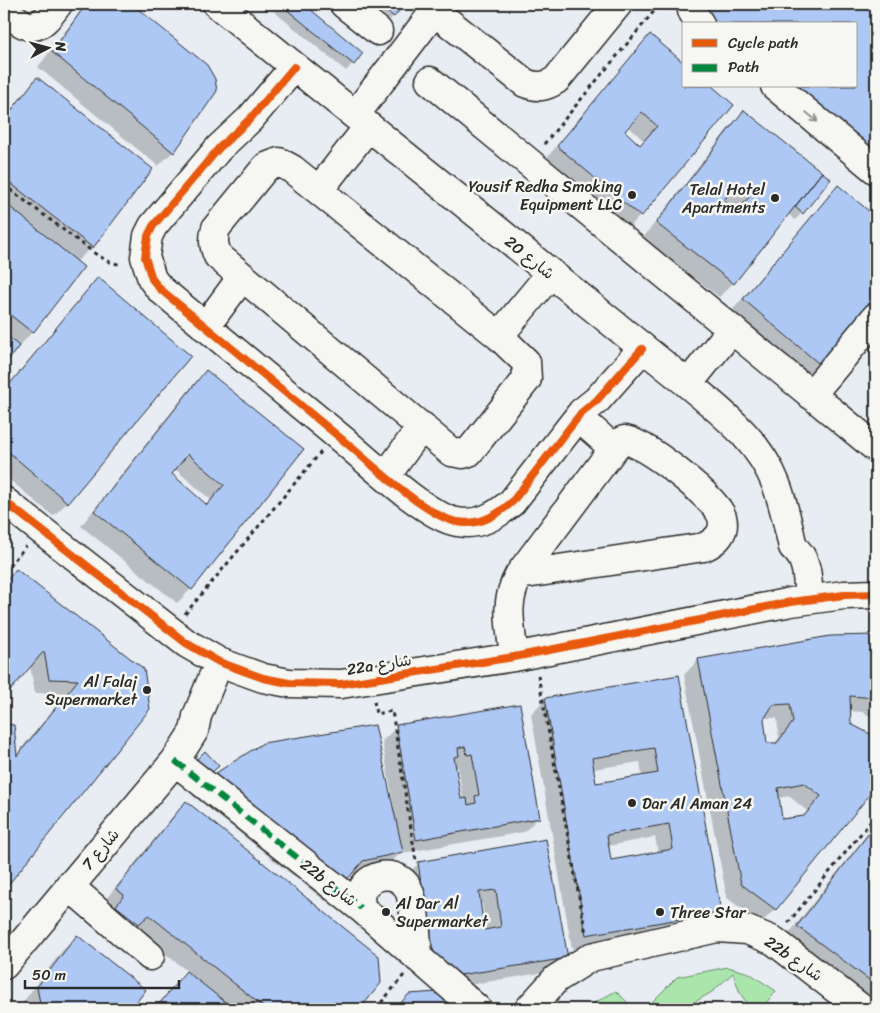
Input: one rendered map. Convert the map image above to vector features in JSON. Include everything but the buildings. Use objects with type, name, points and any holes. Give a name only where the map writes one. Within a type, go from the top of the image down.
[{"type":"street","points":[[4,10],[23,25],[30,27],[45,22],[58,4]]},
{"type":"street","name":"شارع 20","points":[[217,4],[688,384],[738,427],[761,456],[775,483],[793,547],[799,552],[806,564],[800,601]]},
{"type":"street","points":[[319,190],[437,7],[526,83],[536,87],[547,86],[556,80],[618,4]]},
{"type":"street","points":[[693,4],[692,11],[699,22]]},
{"type":"street","points":[[289,62],[245,124],[218,148],[153,226],[145,246],[147,269],[160,289],[386,476],[443,518],[465,523],[487,520],[512,502],[580,414],[598,400],[635,343]]},
{"type":"street","points":[[430,81],[876,448]]},
{"type":"street","points":[[777,88],[876,170]]},
{"type":"street","points":[[279,162],[286,164],[319,190],[499,336],[526,362],[527,379],[473,448],[463,454],[451,452],[218,256],[214,247],[213,237],[216,228],[266,167],[279,162]]},
{"type":"street","points":[[499,336],[551,273]]},
{"type":"street","points":[[206,327],[242,276]]},
{"type":"street","points":[[811,394],[876,317]]},
{"type":"street","points":[[688,384],[732,329]]},
{"type":"street","points":[[580,414],[613,448]]},
{"type":"street","points":[[386,476],[422,426]]},
{"type":"street","points":[[520,575],[704,546],[713,543],[720,536],[723,527],[722,517],[693,484],[632,440],[624,440],[613,448],[520,575],[512,588],[508,603],[524,655]]},
{"type":"street","name":"22a شارع","points":[[4,501],[170,631],[230,666],[272,680],[315,685],[370,680],[524,655],[800,601]]},
{"type":"street","points":[[800,601],[876,594]]},
{"type":"street","name":"شارع 7","points":[[4,965],[175,761],[194,731],[209,719],[230,666]]},
{"type":"street","name":"22b شارع","points":[[175,761],[361,908],[477,1009]]},
{"type":"street","points":[[361,908],[360,896],[365,885],[374,878],[385,874],[397,877],[406,884],[411,895],[418,958]]},
{"type":"street","points":[[69,886],[150,956]]},
{"type":"street","name":"22b شارع","points":[[529,1009],[556,979],[591,957],[717,928],[746,930],[774,940],[862,1009]]},
{"type":"path","points":[[529,162],[660,4]]},
{"type":"path","points":[[4,185],[97,255],[110,262],[147,269]]},
{"type":"path","points":[[170,631],[336,434]]},
{"type":"path","points":[[4,572],[39,529]]},
{"type":"path","points":[[524,655],[591,957]]},
{"type":"path","points":[[370,680],[376,714],[392,711],[416,862]]},
{"type":"path","points":[[774,940],[876,815]]},
{"type":"path","points":[[376,1009],[418,958]]},
{"type":"green space","points":[[728,967],[749,973],[776,991],[761,1009],[741,1009],[748,1005],[740,993],[733,973],[712,992],[682,1009],[645,1009],[677,977]]},
{"type":"green space","points":[[616,991],[634,1009],[589,1009],[594,1003]]},
{"type":"marked path","points":[[175,761],[361,908]]},
{"type":"cycle path","points":[[294,67],[250,119],[219,148],[153,226],[148,236],[145,257],[152,279],[160,289],[399,488],[430,510],[457,522],[473,523],[487,519],[500,512],[512,502],[582,412],[597,400],[642,349]]},
{"type":"cycle path","points":[[4,501],[186,643],[219,662],[263,678],[289,683],[341,684],[514,657],[791,602],[844,595],[876,594]]},
{"type":"place","name":"Yousif Redha Smoking Equipment LLC","points":[[632,195]]},
{"type":"place","name":"Telal Hotel Apartments","points":[[775,198]]},
{"type":"place","name":"Al Falaj Supermarket","points":[[147,690]]},
{"type":"place","name":"Dar Al Aman 24","points":[[632,803]]},
{"type":"place","name":"Al Dar Al Supermarket","points":[[386,912]]},
{"type":"place","name":"Three Star","points":[[660,912]]}]
